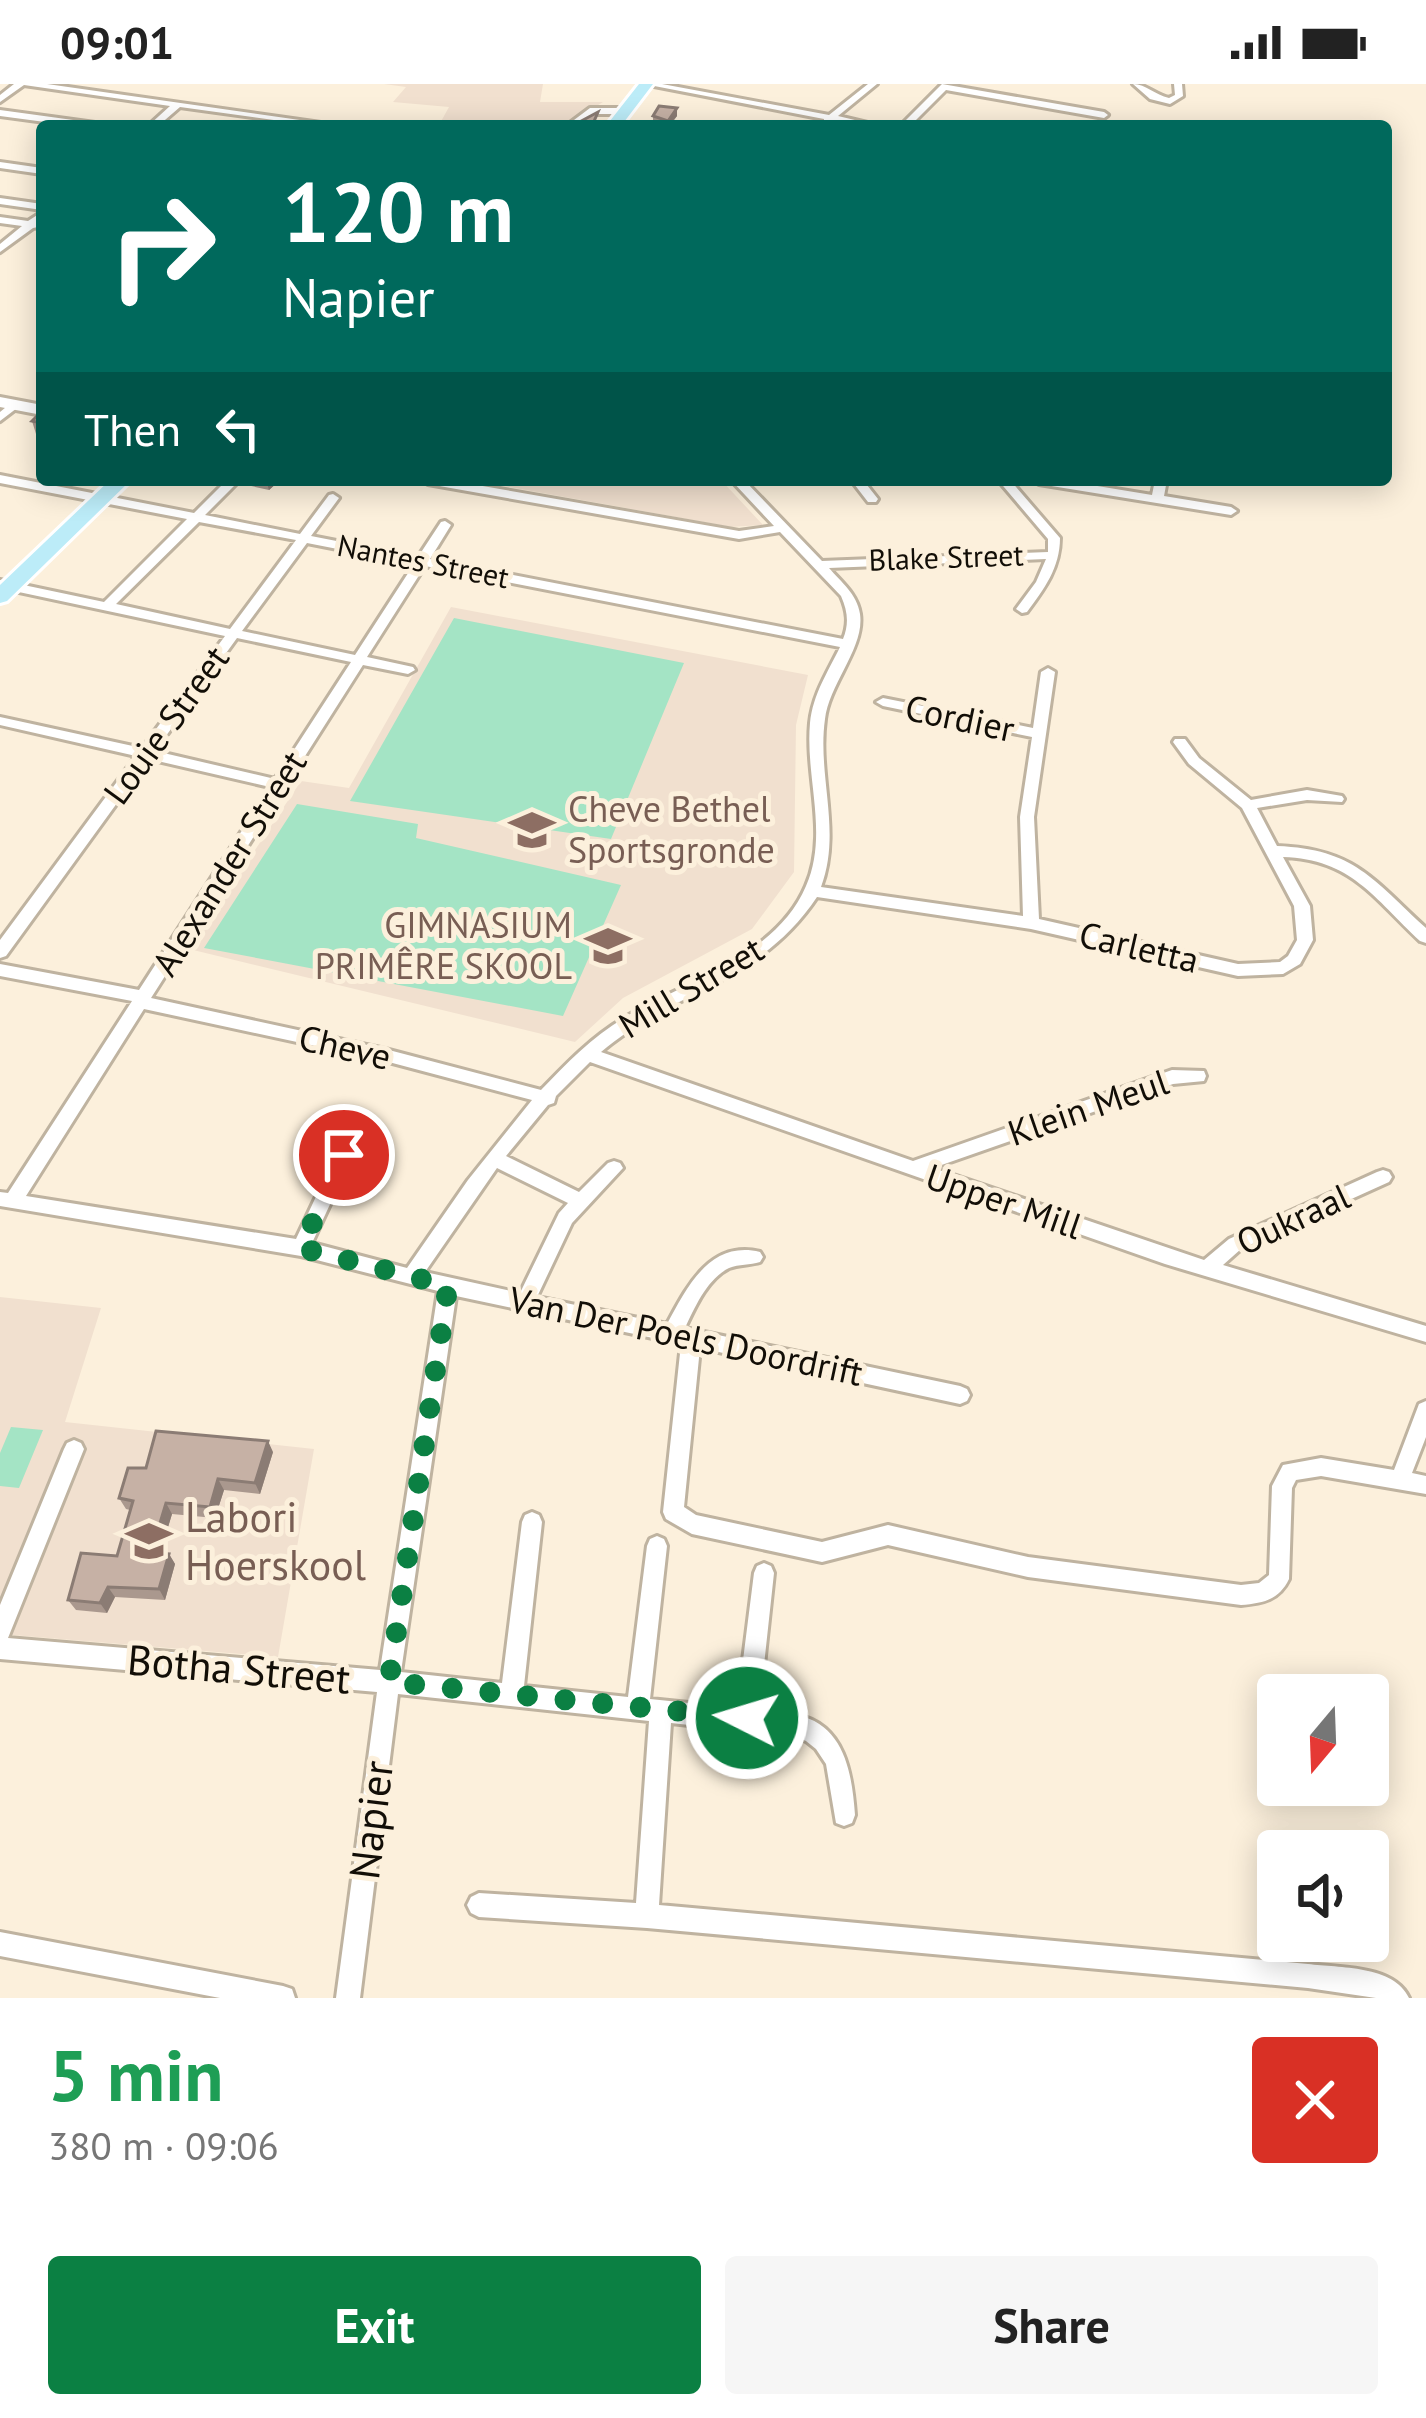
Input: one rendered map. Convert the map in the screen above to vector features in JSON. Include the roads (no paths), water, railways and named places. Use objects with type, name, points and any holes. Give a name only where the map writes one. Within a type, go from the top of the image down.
[{"type":"main road","points":[[618,116],[634,84]]},
{"type":"main road","points":[[618,116],[647,84]]},
{"type":"main road","points":[[4,589],[99,495]]},
{"type":"street","points":[[0,99],[24,84],[287,120]]},
{"type":"street","points":[[647,84],[819,120]]},
{"type":"street","points":[[732,99],[748,84]]},
{"type":"street","points":[[1137,84],[1153,97],[1170,100],[1179,96],[1178,84]]},
{"type":"street","points":[[911,120],[946,86],[1104,116]]},
{"type":"street","points":[[829,120],[868,88]]},
{"type":"street","points":[[160,120],[178,104]]},
{"type":"street","points":[[0,113],[51,120]]},
{"type":"street","points":[[585,120],[618,116]]},
{"type":"street","points":[[0,165],[36,170]]},
{"type":"street","points":[[0,201],[36,210]]},
{"type":"street","points":[[0,220],[36,225]]},
{"type":"street","points":[[0,249],[36,225]]},
{"type":"street","points":[[0,418],[8,404]]},
{"type":"street","points":[[0,493],[6,480]]},
{"type":"street","name":"Nantes Street","points":[[6,480],[36,485]]},
{"type":"street","name":"Nantes Street","points":[[43,486],[846,644]]},
{"type":"street","points":[[106,607],[227,486]]},
{"type":"street","points":[[461,486],[739,536],[783,528]]},
{"type":"street","points":[[743,486],[855,609],[846,644]]},
{"type":"street","points":[[862,486],[872,499]]},
{"type":"street","name":"Blake Street","points":[[817,565],[1054,555],[1054,538],[1009,486]]},
{"type":"street","points":[[1076,486],[1232,512]]},
{"type":"street","points":[[1156,499],[1159,486]]},
{"type":"street","name":"Louie Street","points":[[0,952],[333,498]]},
{"type":"street","name":"Alexander Street","points":[[6,1200],[142,999],[445,525]]},
{"type":"street","points":[[1022,609],[1042,583],[1054,555]]},
{"type":"street","points":[[4,589],[408,670]]},
{"type":"street","name":"Mill Street","points":[[412,1276],[496,1160],[587,1054],[632,1020],[758,950],[812,891],[824,836],[817,718],[823,692],[846,644]]},
{"type":"street","points":[[1031,923],[1027,817],[1048,672]]},
{"type":"street","name":"Cordier","points":[[883,702],[1038,734]]},
{"type":"street","points":[[2,725],[278,784]]},
{"type":"street","name":"Carletta","points":[[812,891],[1031,923],[1238,970],[1274,970],[1294,960],[1306,928],[1302,906],[1248,806],[1193,761],[1180,742]]},
{"type":"street","points":[[1248,806],[1307,795],[1337,800]]},
{"type":"street","points":[[1275,851],[1322,853],[1344,862],[1426,937]]},
{"type":"street","name":"Cheve","points":[[0,970],[386,1055],[548,1098]]},
{"type":"street","name":"Upper Mill","points":[[587,1054],[1208,1268],[1426,1334]]},
{"type":"street","name":"Klein Meul","points":[[911,1168],[1172,1077],[1198,1076]]},
{"type":"street","points":[[301,1248],[344,1155]]},
{"type":"street","points":[[496,1160],[579,1200]]},
{"type":"street","points":[[526,1300],[548,1249],[579,1200],[614,1168]]},
{"type":"street","name":"Oukraal","points":[[1208,1268],[1235,1244],[1383,1177]]},
{"type":"street","name":"Van Der Poels Doordrift","points":[[6,1200],[301,1248],[448,1286],[960,1395]]},
{"type":"street","points":[[754,1258],[734,1256],[715,1266],[681,1337],[673,1512],[692,1525],[822,1552],[888,1534],[1028,1567],[1241,1595],[1264,1593],[1279,1579],[1282,1486],[1290,1472],[1321,1467],[1426,1485]]},
{"type":"street","name":"Napier","points":[[348,1998],[448,1286]]},
{"type":"street","points":[[1400,1480],[1426,1410]]},
{"type":"street","points":[[0,1631],[74,1449]]},
{"type":"street","points":[[512,1694],[532,1522]]},
{"type":"street","points":[[647,1916],[657,1546]]},
{"type":"street","points":[[747,1718],[764,1573]]},
{"type":"street","name":"Botha Street","points":[[0,1648],[389,1682],[800,1726],[831,1746],[841,1768],[844,1815]]},
{"type":"street","points":[[479,1904],[1308,1976],[1379,1986],[1397,1998]]},
{"type":"street","points":[[0,1944],[283,1998]]},
{"type":"place","name":"Cheve Bethel Sportsgronde","points":[[532,830]]},
{"type":"place","name":"GIMNASIUM PRIMÊRE SKOOL","points":[[608,946]]},
{"type":"place","name":"Labori Hoerskool","points":[[149,1541]]}]
